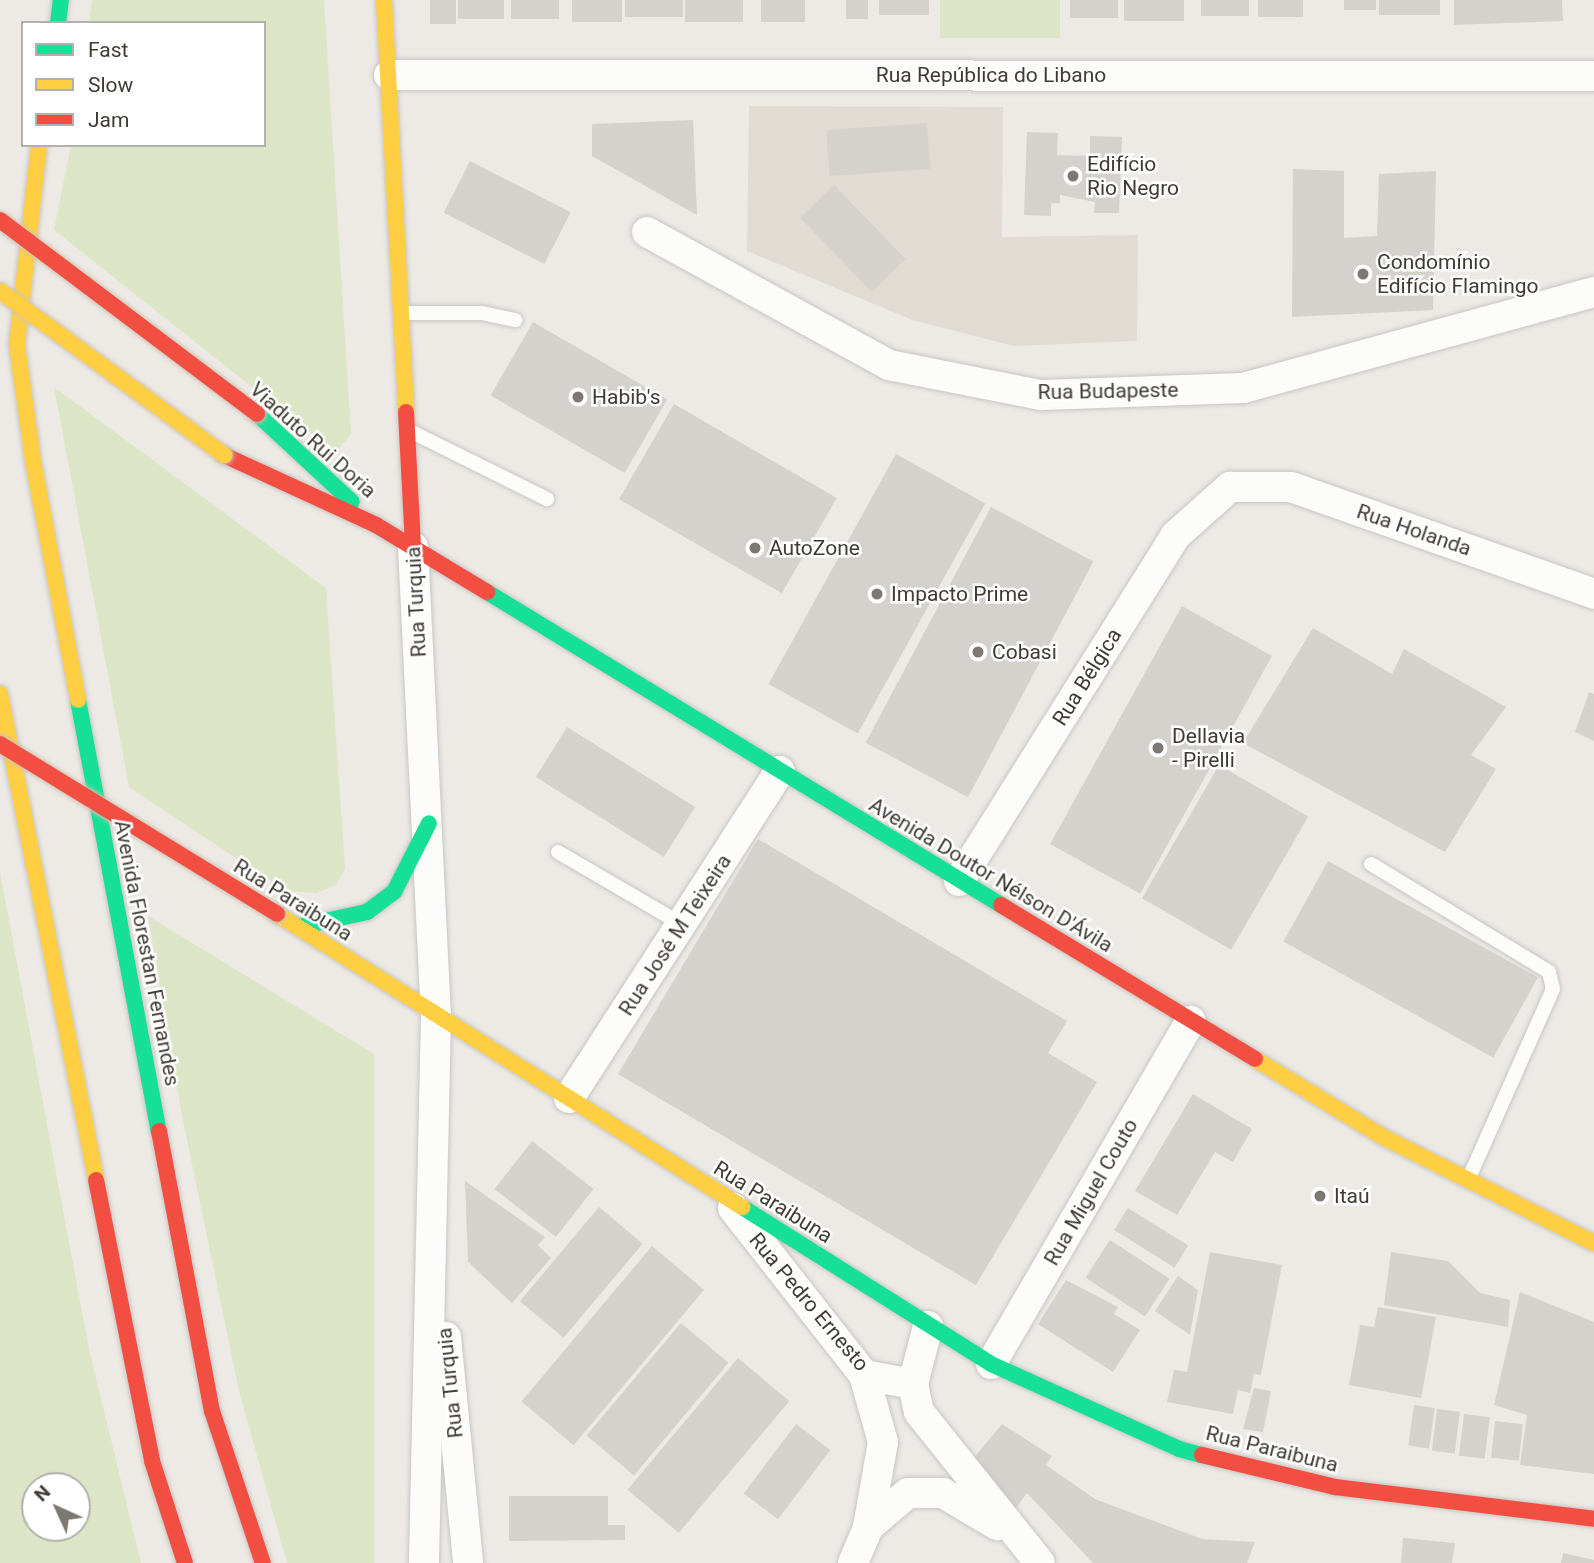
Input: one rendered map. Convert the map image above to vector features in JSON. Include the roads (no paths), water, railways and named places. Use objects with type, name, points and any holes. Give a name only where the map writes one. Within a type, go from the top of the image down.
[{"type":"main road","points":[[58,21],[61,0]]},
{"type":"main road","name":"Rua Turquia","points":[[384,0],[413,547]]},
{"type":"main road","name":"Avenida Florestan Fernandes","points":[[38,147],[17,345],[33,461],[212,1411],[263,1563]]},
{"type":"main road","name":"Viaduto Rui Doria","points":[[0,220],[257,414],[376,525]]},
{"type":"main road","name":"Viaduto Rui Doria","points":[[0,291],[224,455],[376,525]]},
{"type":"main road","name":"Avenida Doutor Nélson D'Ávila","points":[[376,525],[1385,1138],[1594,1243]]},
{"type":"main road","points":[[0,694],[152,1461],[186,1563]]},
{"type":"main road","name":"Rua Paraibuna","points":[[0,744],[278,914],[991,1364],[1179,1448],[1335,1487],[1594,1519]]},
{"type":"main road","points":[[298,927],[367,912],[394,892],[429,823]]},
{"type":"street","name":"Rua República do Libano","points":[[389,75],[1594,76]]},
{"type":"street","name":"Rua Budapeste","points":[[647,232],[888,365],[1041,395],[1243,388],[1594,292]]},
{"type":"street","name":"Rua Holanda","points":[[1230,486],[1291,487],[1594,594]]},
{"type":"street","name":"Rua Bélgica","points":[[959,881],[1175,536],[1230,486]]},
{"type":"street","name":"Rua Turquia","points":[[413,547],[429,823],[436,1016],[424,1563]]},
{"type":"street","name":"Rua José M Teixeira","points":[[569,1098],[780,771]]},
{"type":"street","name":"Rua Miguel Couto","points":[[991,1364],[1191,1021]]},
{"type":"street","name":"Rua Pedro Ernesto","points":[[722,1194],[864,1375],[913,1384]]},
{"type":"street","name":"Rua Turquia","points":[[433,1203],[468,1563]]},
{"type":"street","points":[[928,1326],[913,1384],[919,1412],[1020,1542],[1041,1563]]},
{"type":"street","points":[[853,1563],[868,1527],[883,1442],[864,1375]]},
{"type":"street","points":[[868,1527],[908,1493],[943,1493],[1020,1542]]},
{"type":"lane","points":[[401,313],[482,313],[515,320]]},
{"type":"lane","points":[[407,429],[547,499]]},
{"type":"lane","points":[[558,852],[681,924]]},
{"type":"lane","points":[[1371,864],[1549,972],[1553,989],[1468,1180]]},
{"type":"place","name":"Edifício Rio Negro","points":[[1073,176]]},
{"type":"place","name":"Condomínio Edifício Flamingo","points":[[1363,274]]},
{"type":"place","name":"Habib's","points":[[578,397]]},
{"type":"place","name":"AutoZone","points":[[755,548]]},
{"type":"place","name":"Impacto Prime","points":[[877,594]]},
{"type":"place","name":"Cobasi","points":[[978,652]]},
{"type":"place","name":"Dellavia - Pirelli","points":[[1158,748]]},
{"type":"place","name":"Itaú","points":[[1320,1196]]}]
